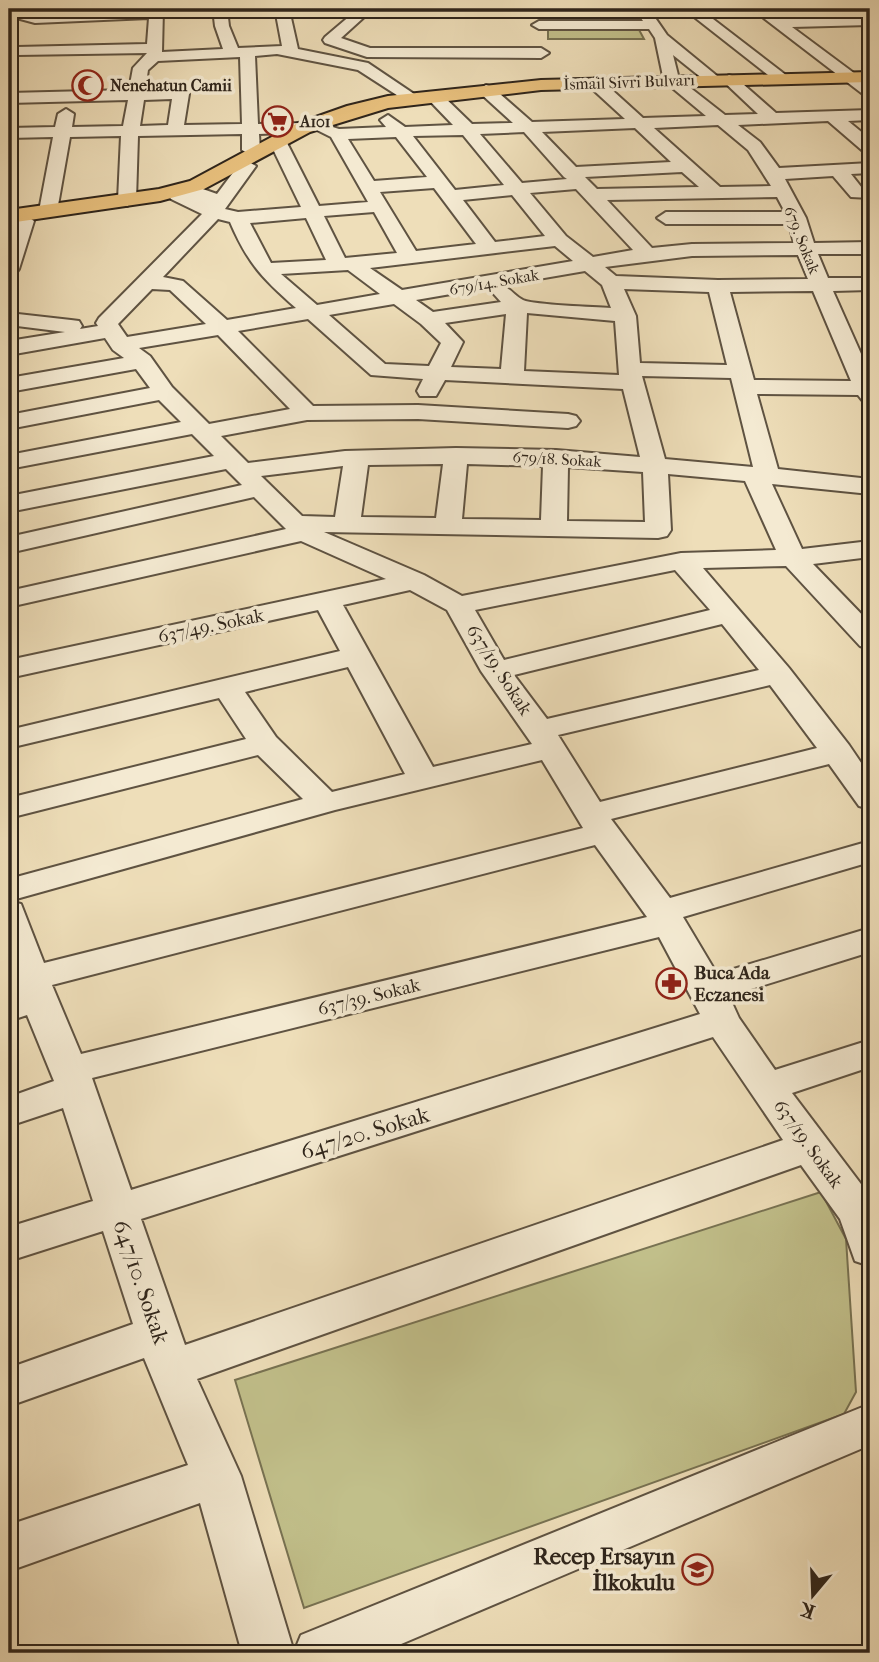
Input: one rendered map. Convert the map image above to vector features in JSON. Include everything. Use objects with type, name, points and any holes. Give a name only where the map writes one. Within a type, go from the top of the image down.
[{"type":"main road","name":"İsmail Sivri Bulvarı","points":[[201,201],[208,188],[249,161],[383,106],[412,99],[541,85],[862,77]]},
{"type":"main road","name":"İsmail Sivri Bulvarı","points":[[249,161],[321,130]]},
{"type":"main road","name":"İsmail Sivri Bulvarı","points":[[14,220],[48,211],[127,200],[201,201]]},
{"type":"main road","name":"İsmail Sivri Bulvarı","points":[[14,220],[201,201]]},
{"type":"street","points":[[220,9],[222,26],[239,52],[250,130],[249,161]]},
{"type":"street","points":[[282,9],[291,52]]},
{"type":"street","points":[[366,9],[330,40],[365,59],[412,99]]},
{"type":"street","points":[[538,9],[541,85]]},
{"type":"street","points":[[642,9],[658,31],[774,120]]},
{"type":"street","points":[[692,9],[783,79]]},
{"type":"street","points":[[758,9],[862,77],[870,92]]},
{"type":"street","points":[[9,12],[35,19],[113,14],[156,17]]},
{"type":"street","points":[[16,44],[156,17]]},
{"type":"street","points":[[127,200],[130,133],[140,72],[155,52],[156,17]]},
{"type":"street","points":[[16,44],[35,19]]},
{"type":"street","points":[[778,23],[870,21]]},
{"type":"street","points":[[540,25],[658,31]]},
{"type":"street","points":[[658,31],[672,81]]},
{"type":"street","points":[[852,33],[870,33]]},
{"type":"street","points":[[16,44],[155,52],[291,52],[365,59],[541,53]]},
{"type":"street","name":"679. Sokak","points":[[672,81],[754,146],[778,183],[797,218],[820,285],[867,384]]},
{"type":"street","points":[[595,83],[715,192]]},
{"type":"street","points":[[486,90],[529,128],[647,254]]},
{"type":"street","points":[[9,98],[181,94],[175,132]]},
{"type":"street","points":[[48,211],[69,96]]},
{"type":"street","points":[[9,600],[300,529],[347,525],[658,530],[655,466],[631,376],[625,316],[611,282],[559,240],[468,130],[434,96]]},
{"type":"street","points":[[383,106],[489,247]]},
{"type":"street","points":[[10,135],[250,130],[401,132],[870,116]]},
{"type":"street","points":[[833,117],[870,148]]},
{"type":"street","points":[[321,130],[370,187],[410,258]]},
{"type":"street","points":[[281,147],[311,212],[345,264],[429,319],[452,342],[418,412]]},
{"type":"street","points":[[370,187],[515,190],[580,184],[687,166]]},
{"type":"street","points":[[580,184],[645,194],[715,192],[778,183],[838,170],[870,169]]},
{"type":"street","points":[[838,170],[857,193],[870,193]]},
{"type":"street","points":[[645,194],[692,250]]},
{"type":"street","points":[[201,201],[311,212],[382,206]]},
{"type":"street","points":[[201,201],[251,248],[265,269],[379,370],[435,375],[574,380],[631,376],[867,384]]},
{"type":"street","points":[[119,342],[107,323],[148,282],[201,201]]},
{"type":"street","points":[[666,218],[797,218]]},
{"type":"street","points":[[9,268],[14,220]]},
{"type":"street","points":[[265,269],[410,258],[559,240]]},
{"type":"street","name":"679/14. Sokak","points":[[119,342],[315,312],[647,254],[692,250],[870,248]]},
{"type":"street","points":[[148,282],[176,285],[222,327],[307,413]]},
{"type":"street","points":[[490,282],[517,306]]},
{"type":"street","points":[[611,282],[718,286],[870,284]]},
{"type":"street","points":[[718,286],[744,379],[761,475],[793,558],[870,640]]},
{"type":"street","points":[[429,319],[517,306],[625,316]]},
{"type":"street","points":[[512,377],[517,306]]},
{"type":"street","points":[[9,319],[82,327],[119,342]]},
{"type":"street","points":[[9,348],[119,342]]},
{"type":"street","points":[[9,385],[119,342]]},
{"type":"street","name":"637/19. Sokak","points":[[119,342],[164,392],[300,529],[458,605],[496,671],[597,823],[665,918],[766,1087],[867,1225]]},
{"type":"street","points":[[554,527],[574,380]]},
{"type":"street","points":[[9,422],[164,392]]},
{"type":"street","points":[[9,462],[307,413],[418,412],[568,421]]},
{"type":"street","points":[[449,526],[456,455]]},
{"type":"street","name":"679/18. Sokak","points":[[246,473],[357,458],[456,455],[564,458],[870,486]]},
{"type":"street","points":[[347,525],[357,458]]},
{"type":"street","points":[[9,504],[246,473]]},
{"type":"street","points":[[9,545],[246,473]]},
{"type":"street","points":[[458,605],[681,562],[867,552]]},
{"type":"street","points":[[681,562],[779,674],[870,799]]},
{"type":"street","name":"637/49. Sokak","points":[[9,669],[414,582]]},
{"type":"street","points":[[327,601],[424,780]]},
{"type":"street","points":[[496,671],[729,614]]},
{"type":"street","points":[[9,739],[357,656]]},
{"type":"street","points":[[9,890],[326,803],[424,780],[544,740],[779,674]]},
{"type":"street","points":[[226,687],[265,744],[326,803]]},
{"type":"street","points":[[9,808],[265,744]]},
{"type":"street","points":[[27,995],[838,752]]},
{"type":"street","name":"637/39. Sokak","points":[[9,1112],[73,1079],[665,918],[870,851]]},
{"type":"street","name":"647/10. Sokak","points":[[9,912],[27,995],[73,1079],[164,1351],[217,1476],[268,1653]]},
{"type":"street","name":"647/20. Sokak","points":[[9,1244],[715,1005],[870,940]]},
{"type":"street","points":[[766,1087],[870,1053]]},
{"type":"street","points":[[9,1387],[164,1351],[810,1146]]},
{"type":"street","points":[[320,1653],[870,1424]]},
{"type":"street","points":[[9,1548],[217,1476]]},
{"type":"shaded area","points":[[548,26],[637,26],[644,39],[548,39]]},
{"type":"shaded area","points":[[821,1192],[846,1239],[856,1392],[844,1414],[304,1608],[235,1380]]},
{"type":"place","name":"Nenehatun Camii","points":[[87,85]]},
{"type":"place","name":"A101","points":[[277,121]]},
{"type":"place","name":"Buca Ada Eczanesi","points":[[671,984]]},
{"type":"place","name":"Recep Ersayın İlkokulu","points":[[698,1569]]}]
